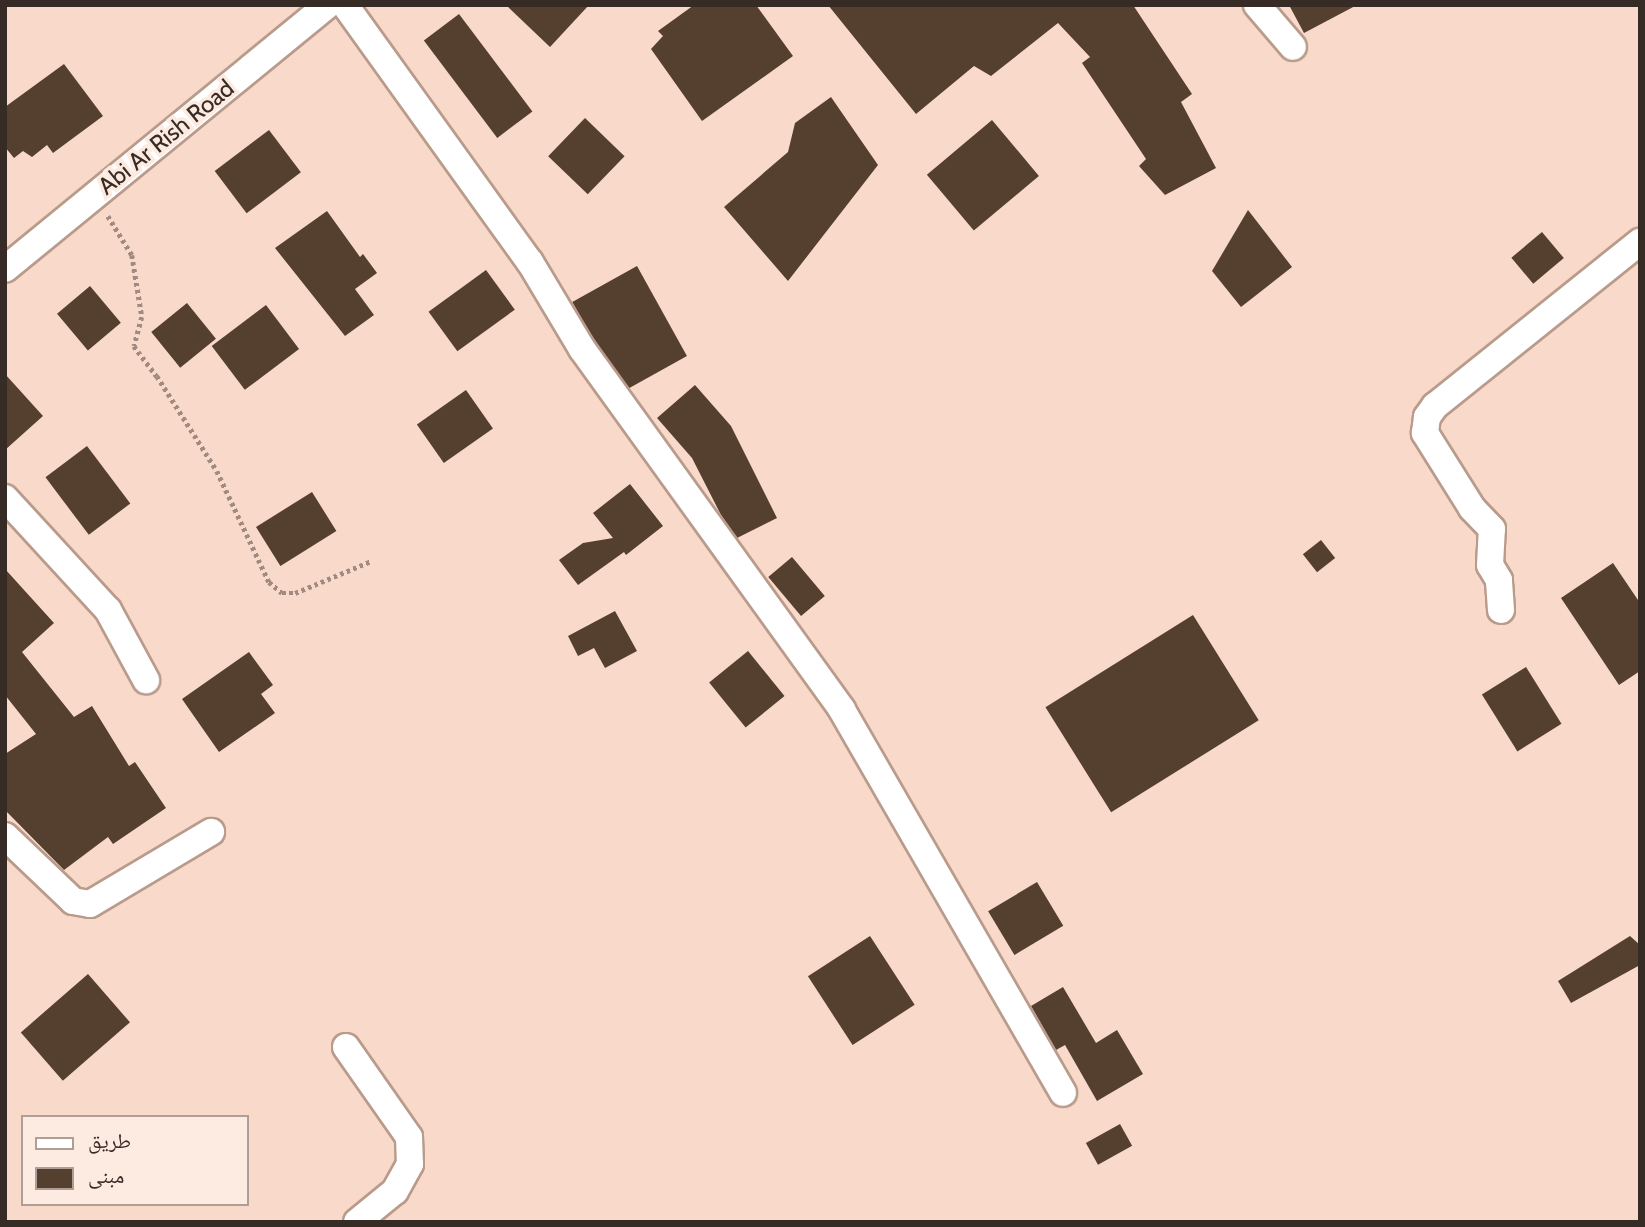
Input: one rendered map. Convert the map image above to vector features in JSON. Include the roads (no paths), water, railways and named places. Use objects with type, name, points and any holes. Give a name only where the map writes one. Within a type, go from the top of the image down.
[{"type":"street","name":"Abi Ar Rish Road","points":[[5,269],[328,5]]},
{"type":"street","points":[[345,5],[488,201],[530,262],[582,349],[842,710],[1063,1093]]},
{"type":"street","points":[[1257,5],[1293,47]]},
{"type":"street","points":[[1501,610],[1499,580],[1490,565],[1492,529],[1472,508],[1425,433],[1427,417],[1435,406],[1640,243]]},
{"type":"street","points":[[5,498],[108,610],[146,680]]},
{"type":"street","points":[[5,836],[73,901],[90,904],[211,832]]},
{"type":"street","points":[[346,1047],[410,1137],[411,1164],[395,1191],[357,1222]]}]
